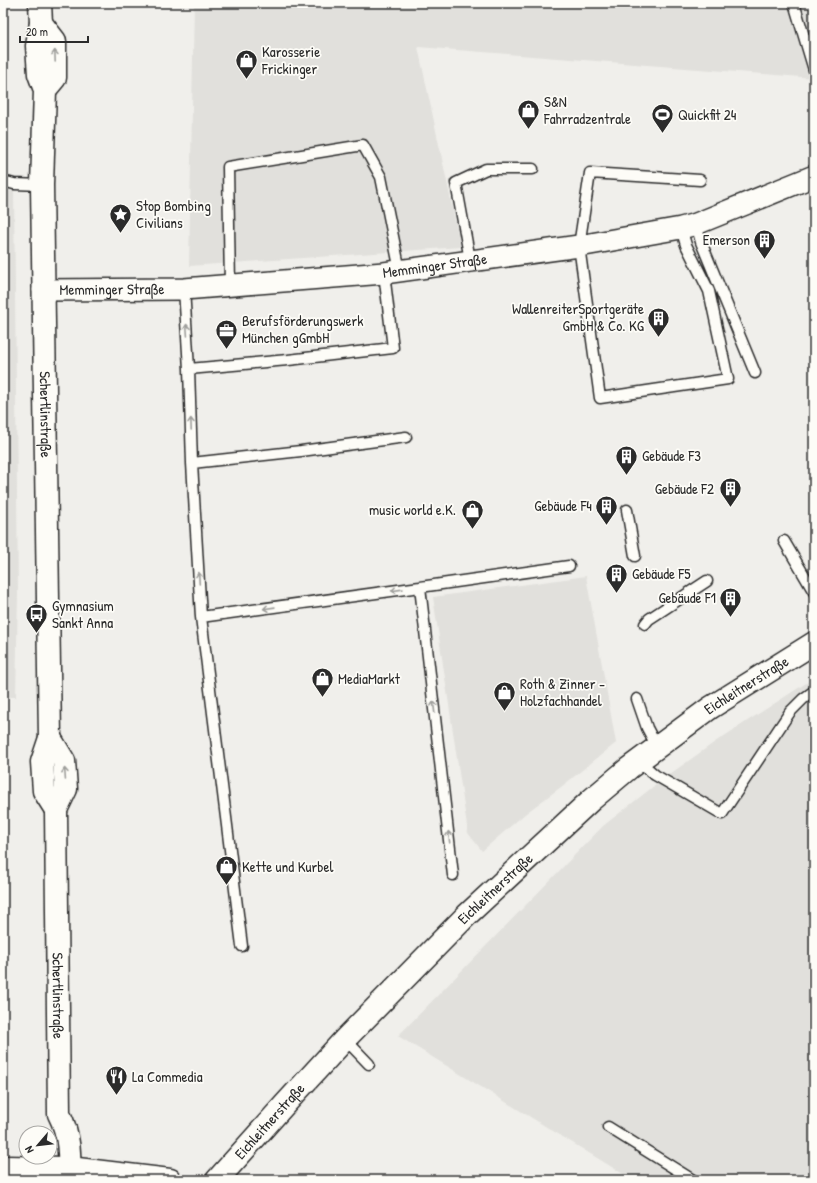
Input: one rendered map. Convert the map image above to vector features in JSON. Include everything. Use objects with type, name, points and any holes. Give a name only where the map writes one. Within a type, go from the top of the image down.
[{"type":"street","name":"Schertlinstraße","points":[[41,13],[37,59],[39,74],[45,90],[42,185],[50,738],[64,761],[66,788],[56,810],[60,1114],[65,1125],[69,1145],[69,1174]]},
{"type":"street","name":"Memminger Straße","points":[[44,290],[184,289],[392,272],[579,246],[688,226],[814,176]]},
{"type":"street","name":"Eichleitnerstraße","points":[[217,1180],[286,1102],[345,1039],[467,915],[591,800],[638,761],[710,708],[814,643]]},
{"type":"street","points":[[3,1167],[69,1174],[170,1180]]},
{"type":"lane","points":[[794,3],[814,70]]},
{"type":"lane","points":[[189,369],[393,348],[392,272],[381,177],[363,145],[228,167],[230,285]]},
{"type":"lane","points":[[470,260],[456,183],[486,169],[534,169]]},
{"type":"lane","points":[[688,226],[686,246],[709,291],[728,379],[600,398],[579,246],[590,173],[700,180]]},
{"type":"lane","points":[[3,181],[14,184],[42,185]]},
{"type":"lane","points":[[688,226],[701,242],[755,373]]},
{"type":"lane","points":[[184,289],[201,617],[242,946]]},
{"type":"lane","points":[[192,463],[309,450],[406,437]]},
{"type":"lane","points":[[627,510],[635,556]]},
{"type":"lane","points":[[784,541],[814,592]]},
{"type":"lane","points":[[201,617],[569,566]]},
{"type":"lane","points":[[645,624],[649,619],[707,581]]},
{"type":"lane","points":[[420,587],[453,875]]},
{"type":"lane","points":[[638,761],[655,775],[722,814],[790,712],[803,699],[814,691]]},
{"type":"lane","points":[[637,699],[647,728],[657,747]]},
{"type":"lane","points":[[345,1039],[369,1064]]},
{"type":"lane","points":[[608,1127],[693,1180]]},
{"type":"shaded area","points":[[194,3],[814,3],[814,78],[418,47],[461,247],[189,266]]},
{"type":"shaded area","points":[[14,190],[18,594],[16,697],[3,697],[3,191]]},
{"type":"shaded area","points":[[586,576],[616,743],[526,813],[482,851],[468,833],[433,597]]},
{"type":"shaded area","points":[[814,678],[814,1180],[633,1180],[398,1036],[603,826],[663,779],[715,742]]},
{"type":"place","name":"Karosserie Frickinger","points":[[247,80]]},
{"type":"place","name":"S&N Fahrradzentrale","points":[[529,130]]},
{"type":"place","name":"Quickfit 24","points":[[662,134]]},
{"type":"place","name":"Stop Bombing Civilians","points":[[121,234]]},
{"type":"place","name":"Emerson","points":[[765,260]]},
{"type":"place","name":"WallenreiterSportgeräte GmbH & Co. KG","points":[[659,338]]},
{"type":"place","name":"Berufsförderungswerk München gGmbH","points":[[226,350]]},
{"type":"place","name":"Gebäude F3","points":[[627,476]]},
{"type":"place","name":"Gebäude F2","points":[[730,508]]},
{"type":"place","name":"Gebäude F4","points":[[607,526]]},
{"type":"place","name":"music world e.K.","points":[[472,530]]},
{"type":"place","name":"Gebäude F5","points":[[616,594]]},
{"type":"place","name":"Gebäude F1","points":[[731,618]]},
{"type":"place","name":"Gymnasium Sankt Anna","points":[[37,634]]},
{"type":"place","name":"MediaMarkt","points":[[323,698]]},
{"type":"place","name":"Roth & Zinner - Holzfachhandel","points":[[504,712]]},
{"type":"place","name":"Kette und Kurbel","points":[[226,886]]},
{"type":"place","name":"La Commedia","points":[[116,1096]]}]
